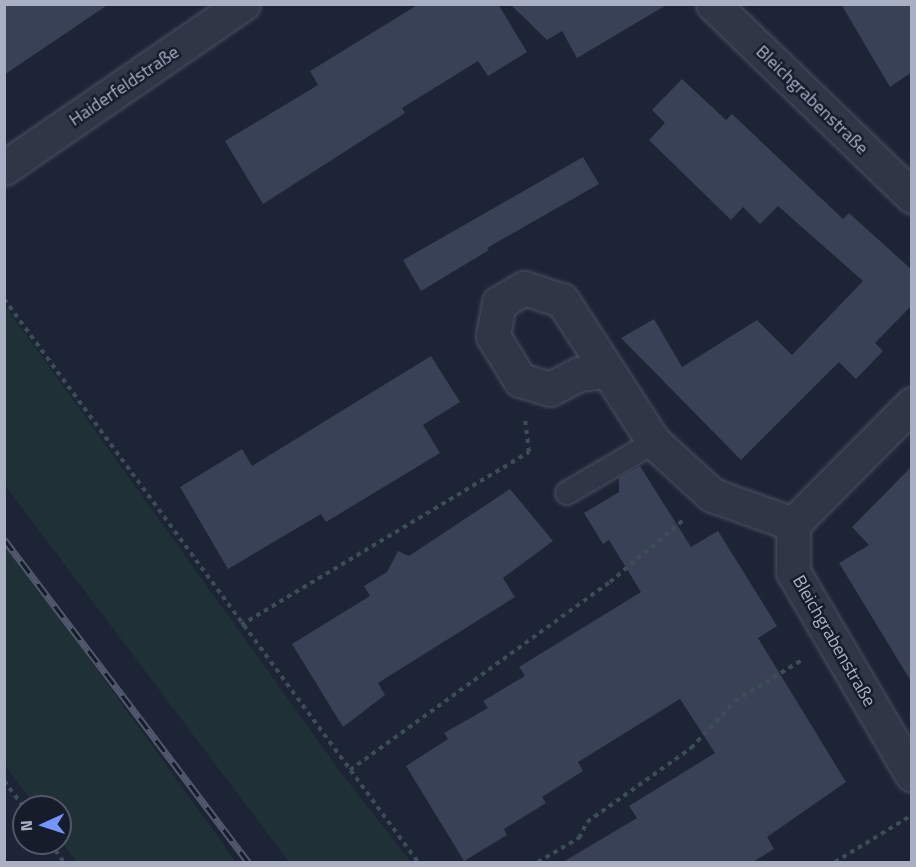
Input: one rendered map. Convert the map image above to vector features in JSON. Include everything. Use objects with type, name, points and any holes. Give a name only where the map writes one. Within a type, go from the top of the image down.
[{"type":"street","name":"Haiderfeldstraße","points":[[4,168],[243,4]]},
{"type":"street","name":"Bleichgrabenstraße","points":[[713,4],[912,196]]},
{"type":"street","points":[[605,371],[579,374],[550,389],[520,380],[493,336],[499,303],[525,288],[562,300],[605,371],[654,442],[712,495],[793,524],[912,404]]},
{"type":"street","name":"Bleichgrabenstraße","points":[[793,524],[793,572],[907,757]]},
{"type":"lane","points":[[567,494],[654,442]]},
{"type":"path","points":[[4,299],[241,625],[418,862]]},
{"type":"path","points":[[241,625],[529,452],[520,380]]},
{"type":"path","points":[[350,770],[610,582],[712,495]]},
{"type":"path","points":[[538,862],[579,838],[587,822],[691,748],[735,701],[835,640]]},
{"type":"path","points":[[4,781],[14,795]]},
{"type":"path","points":[[835,862],[912,815]]},
{"type":"shaded area","points":[[4,304],[342,774],[411,862],[289,862],[5,485]]},
{"type":"shaded area","points":[[5,542],[236,862],[77,862],[72,855],[72,795],[27,795],[5,765]]},
{"type":"building","points":[[4,4],[109,4],[4,75]]},
{"type":"building","points":[[419,4],[498,4],[527,52],[488,76],[478,61],[402,108],[405,113],[263,204],[225,141],[318,85],[310,71]]},
{"type":"building","points":[[510,4],[668,4],[577,58],[562,31],[547,40]]},
{"type":"building","points":[[841,4],[912,4],[912,72],[890,87]]},
{"type":"building","points":[[682,79],[726,120],[732,114],[843,219],[849,213],[912,270],[912,305],[875,343],[883,351],[856,379],[839,362],[741,460],[621,338],[654,319],[682,367],[757,320],[792,355],[863,281],[778,206],[760,224],[743,207],[731,220],[649,140],[665,123],[652,110]]},
{"type":"building","points":[[583,157],[599,184],[487,248],[489,250],[421,291],[403,260]]},
{"type":"building","points":[[431,356],[460,402],[423,425],[440,453],[326,522],[321,514],[228,569],[180,487],[242,449],[252,466]]},
{"type":"building","points":[[640,466],[691,547],[718,531],[777,626],[758,638],[846,782],[767,837],[774,849],[753,862],[563,862],[637,818],[629,806],[715,753],[680,699],[578,762],[583,771],[542,797],[546,803],[504,829],[507,835],[464,861],[406,766],[448,739],[444,733],[488,708],[483,701],[525,676],[519,667],[641,592],[609,540],[603,544],[584,513],[619,492],[619,478]]},
{"type":"building","points":[[912,466],[912,683],[839,563],[869,545],[852,527]]},
{"type":"building","points":[[510,489],[553,541],[503,578],[515,597],[378,683],[385,695],[343,727],[292,644],[370,596],[364,586],[387,572],[398,551],[409,556]]},
{"type":"railway","points":[[4,539],[248,862]]}]
